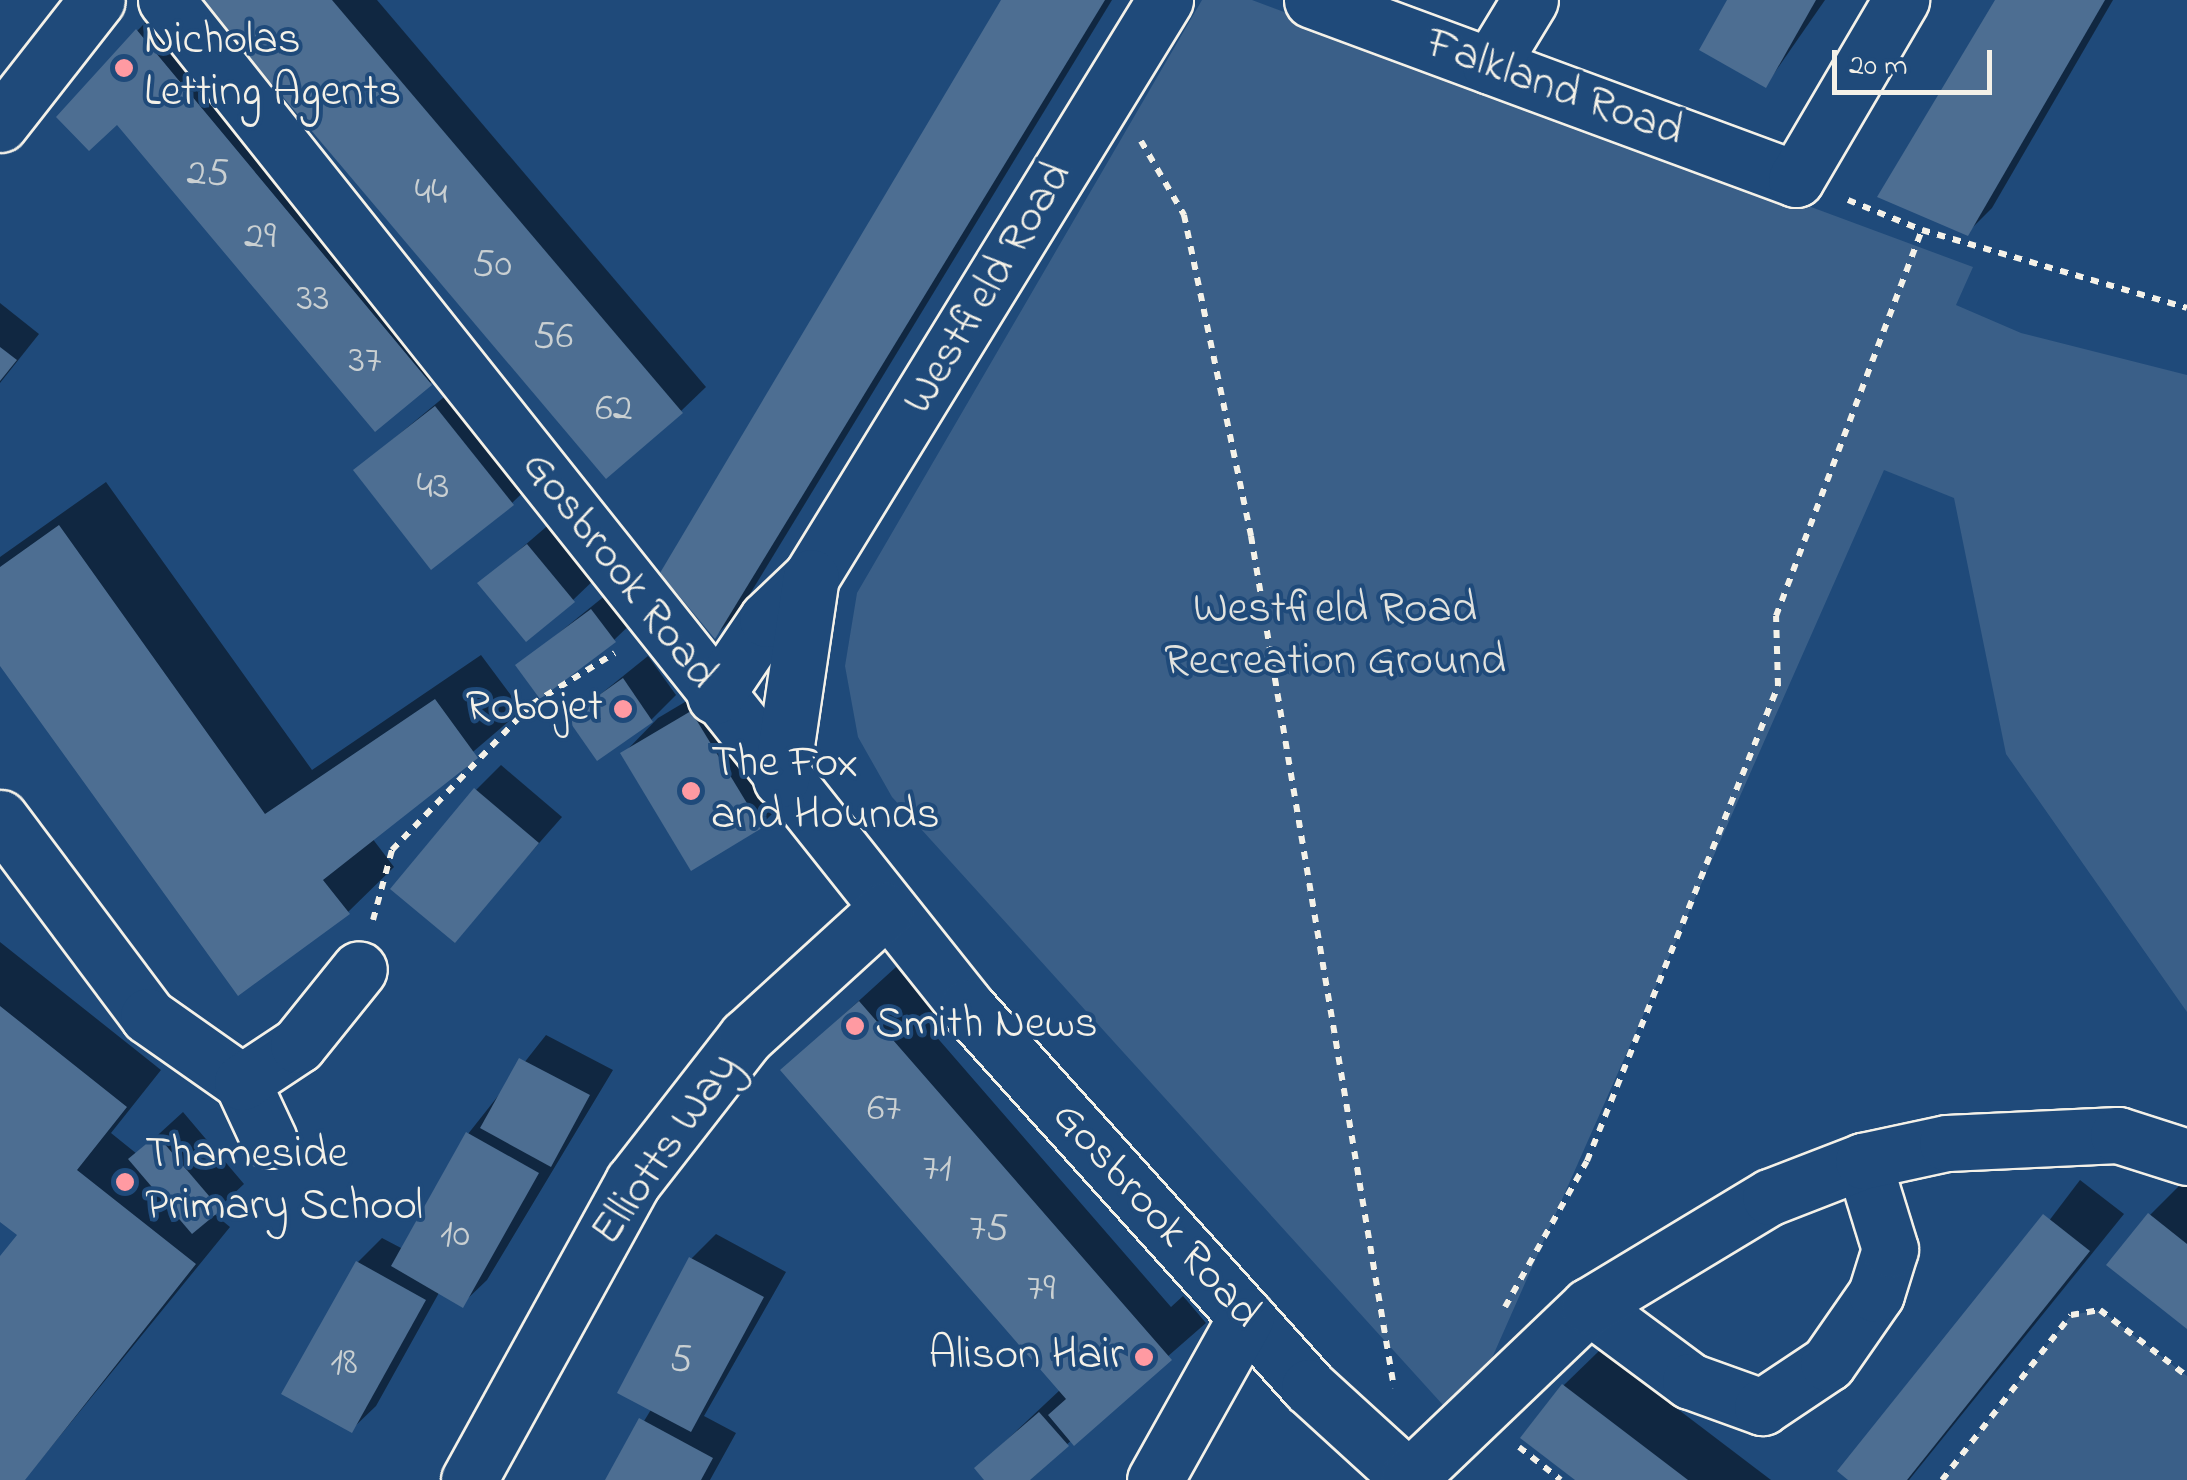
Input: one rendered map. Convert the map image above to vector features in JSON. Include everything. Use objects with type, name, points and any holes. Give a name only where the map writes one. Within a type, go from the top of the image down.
[{"type":"street","points":[[0,124],[97,0]]},
{"type":"street","name":"Gosbrook Road","points":[[166,0],[886,910],[1246,1317],[1410,1479]]},
{"type":"street","name":"Westfield Road","points":[[715,696],[767,618],[811,577],[1165,0]]},
{"type":"street","name":"Falkland Road","points":[[1312,0],[1796,179]]},
{"type":"street","points":[[1490,66],[1530,0]]},
{"type":"street","points":[[1796,179],[1900,0]]},
{"type":"street","name":"Westfield Road","points":[[780,780],[811,577]]},
{"type":"street","points":[[0,818],[148,1016],[242,1082],[270,1140]]},
{"type":"street","name":"Elliotts Way","points":[[469,1480],[634,1182],[746,1037],[886,910]]},
{"type":"street","points":[[242,1082],[298,1046],[359,970]]},
{"type":"street","points":[[1410,1479],[1589,1306],[1770,1198],[1863,1161],[1947,1143],[2118,1135],[2187,1156]]},
{"type":"street","points":[[1589,1306],[1690,1381],[1762,1407],[1828,1362],[1876,1294],[1890,1249],[1863,1161]]},
{"type":"street","points":[[1155,1480],[1246,1317]]},
{"type":"path","points":[[1099,109],[1135,132],[1184,215],[1251,536],[1410,1479]]},
{"type":"path","points":[[1796,179],[1922,230],[2187,308]]},
{"type":"path","points":[[1494,1326],[1586,1162],[1778,686],[1776,616],[1922,230]]},
{"type":"path","points":[[359,970],[392,850],[532,704],[658,625]]},
{"type":"path","points":[[1942,1480],[2070,1315],[2100,1310],[2187,1376]]},
{"type":"green space","name":"Westfield Road Recreation Ground","points":[[1202,0],[1252,0],[1973,267],[1956,305],[2021,333],[2187,375],[2187,1012],[2006,754],[1954,498],[1884,470],[1462,1426],[892,797],[858,737],[845,666],[857,593]]},
{"type":"green space","points":[[2100,1310],[2187,1376],[2187,1480],[1942,1480],[2071,1315]]},
{"type":"building","points":[[201,0],[332,0],[683,413],[606,479]]},
{"type":"building","points":[[1001,0],[1105,0],[715,639],[660,573]]},
{"type":"building","points":[[1727,0],[1816,0],[1766,88],[1699,50]]},
{"type":"building","points":[[1995,0],[2105,0],[1968,236],[1877,197]]},
{"type":"building","points":[[136,29],[432,385],[375,432],[117,125],[89,151],[56,117]]},
{"type":"building","points":[[0,347],[17,360],[0,381]]},
{"type":"building","points":[[435,406],[514,505],[431,570],[353,470]]},
{"type":"building","points":[[59,525],[265,814],[435,699],[478,758],[323,880],[350,914],[238,996],[0,666],[0,567]]},
{"type":"building","points":[[527,544],[575,602],[526,642],[477,583]]},
{"type":"building","points":[[591,609],[616,642],[540,699],[515,665]]},
{"type":"building","points":[[623,678],[653,722],[597,761],[567,718]]},
{"type":"building","name":"The Fox and Hounds","points":[[691,711],[762,828],[691,871],[620,753]]},
{"type":"building","points":[[474,788],[539,843],[455,943],[390,889]]},
{"type":"building","points":[[859,1001],[1172,1360],[1074,1446],[1048,1415],[1066,1399],[780,1070]]},
{"type":"building","points":[[0,1006],[127,1107],[77,1170],[196,1264],[25,1480],[0,1480],[0,1256],[17,1235],[0,1222]]},
{"type":"building","points":[[519,1058],[590,1095],[551,1167],[480,1128]]},
{"type":"building","points":[[466,1132],[539,1173],[463,1308],[391,1266]]},
{"type":"building","points":[[157,1135],[221,1210],[192,1234],[128,1159]]},
{"type":"building","points":[[2148,1213],[2187,1244],[2187,1329],[2106,1265]]},
{"type":"building","points":[[2043,1214],[2090,1251],[1907,1480],[1848,1480],[1837,1471]]},
{"type":"building","points":[[689,1257],[764,1297],[691,1432],[617,1393]]},
{"type":"building","points":[[356,1261],[426,1300],[352,1433],[281,1394]]},
{"type":"building","points":[[1562,1384],[1688,1480],[1575,1480],[1520,1438]]},
{"type":"building","points":[[1039,1412],[1069,1446],[1030,1480],[984,1480],[974,1468]]},
{"type":"building","points":[[639,1418],[713,1458],[701,1480],[605,1480]]},
{"type":"place","name":"Nicholas Letting Agents","points":[[124,68]]},
{"type":"place","name":"Robojet","points":[[623,709]]},
{"type":"place","name":"The Fox and Hounds","points":[[691,791]]},
{"type":"place","name":"Smith News","points":[[855,1026]]},
{"type":"place","name":"Thameside Primary School","points":[[125,1182]]},
{"type":"place","name":"Alison Hair","points":[[1144,1357]]}]
